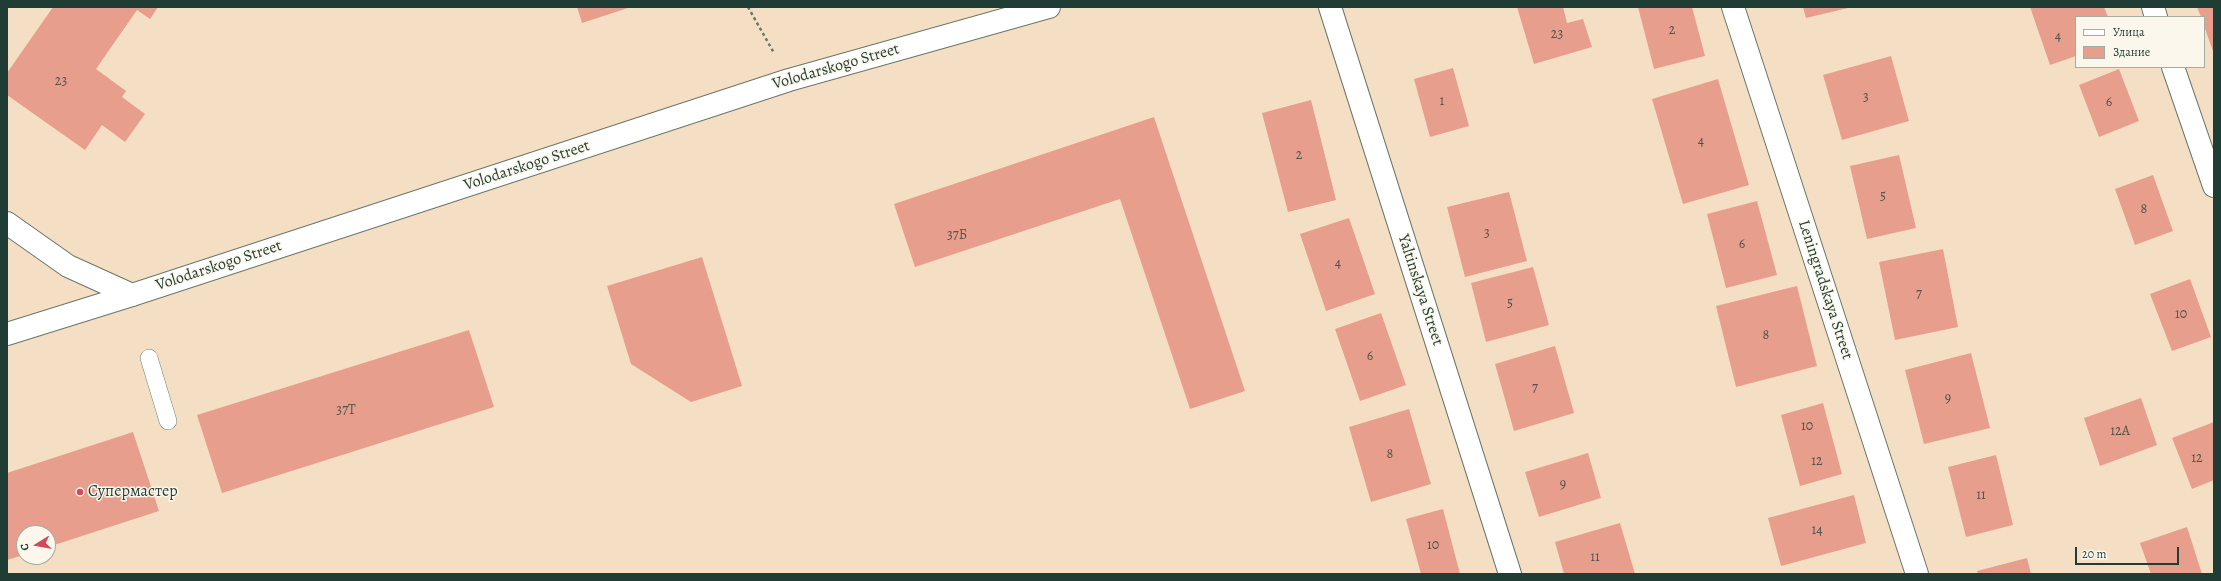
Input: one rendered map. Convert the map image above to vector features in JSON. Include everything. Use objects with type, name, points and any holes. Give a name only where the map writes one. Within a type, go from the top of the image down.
[{"type":"street","name":"Volodarskogo Street","points":[[7,334],[132,295],[789,80],[1049,7]]},
{"type":"street","name":"Yaltinskaya Street","points":[[1330,7],[1510,574]]},
{"type":"street","name":"Leningradskaya Street","points":[[1733,7],[1917,574]]},
{"type":"street","points":[[2174,68],[2214,186]]},
{"type":"street","points":[[7,223],[68,266],[132,295]]},
{"type":"lane","points":[[150,358],[168,421]]},
{"type":"path","points":[[748,7],[789,80]]},
{"type":"building","points":[[53,7],[158,7],[150,19],[137,10],[96,69],[126,91],[122,97],[145,114],[125,142],[102,125],[85,150],[7,95],[7,73]]},
{"type":"building","points":[[577,7],[631,7],[582,23]]},
{"type":"building","points":[[1517,7],[1563,7],[1567,23],[1583,19],[1592,47],[1534,64]]},
{"type":"building","points":[[1638,7],[1692,7],[1705,56],[1654,69]]},
{"type":"building","points":[[1803,7],[1848,7],[1848,8],[1806,18]]},
{"type":"building","points":[[2030,7],[2104,7],[2108,16],[2075,16],[2075,56],[2050,65]]},
{"type":"building","points":[[2197,7],[2214,7],[2214,54],[2205,29],[2205,16],[2201,16]]},
{"type":"building","points":[[1891,56],[1909,121],[1842,140],[1823,75]]},
{"type":"building","points":[[1453,68],[1469,126],[1430,137],[1414,79]]},
{"type":"building","points":[[2119,69],[2139,121],[2099,137],[2079,85]]},
{"type":"building","points":[[1718,79],[1749,185],[1683,204],[1652,99]]},
{"type":"building","points":[[1311,100],[1336,200],[1288,212],[1262,113]]},
{"type":"building","points":[[1154,117],[1245,391],[1190,409],[1120,199],[915,267],[894,204]]},
{"type":"building","points":[[1899,155],[1916,228],[1867,239],[1850,166]]},
{"type":"building","points":[[2153,175],[2173,231],[2135,245],[2115,189]]},
{"type":"building","points":[[1509,192],[1527,261],[1465,277],[1447,207]]},
{"type":"building","points":[[1757,201],[1777,275],[1726,288],[1707,214]]},
{"type":"building","points":[[1349,218],[1375,294],[1326,311],[1300,234]]},
{"type":"building","points":[[1943,249],[1958,327],[1895,340],[1879,262]]},
{"type":"building","points":[[702,257],[742,386],[691,402],[631,364],[607,286]]},
{"type":"building","points":[[1533,267],[1549,325],[1486,342],[1471,283]]},
{"type":"building","points":[[2190,279],[2211,337],[2172,351],[2150,294]]},
{"type":"building","points":[[1797,286],[1817,366],[1736,387],[1716,306]]},
{"type":"building","points":[[1381,313],[1406,385],[1360,401],[1335,329]]},
{"type":"building","points":[[469,330],[494,407],[222,493],[197,415]]},
{"type":"building","points":[[1555,346],[1574,413],[1514,431],[1495,364]]},
{"type":"building","points":[[1971,353],[1990,428],[1924,444],[1905,370]]},
{"type":"building","points":[[2141,398],[2157,445],[2100,466],[2084,418]]},
{"type":"building","points":[[1823,403],[1842,474],[1800,486],[1781,415]]},
{"type":"building","points":[[1409,409],[1431,484],[1371,502],[1349,427]]},
{"type":"building","points":[[2214,422],[2214,480],[2192,489],[2172,438]]},
{"type":"building","name":"Супермастер","points":[[133,432],[159,511],[56,544],[56,525],[16,525],[16,557],[7,560],[7,473]]},
{"type":"building","points":[[1588,453],[1601,498],[1539,517],[1525,472]]},
{"type":"building","points":[[1996,455],[2013,525],[1966,537],[1948,467]]},
{"type":"building","points":[[1854,495],[1866,543],[1781,566],[1768,518]]},
{"type":"building","points":[[1443,509],[1460,574],[1421,574],[1406,519]]},
{"type":"building","points":[[1620,523],[1635,574],[1564,574],[1555,542]]},
{"type":"building","points":[[2187,527],[2202,574],[2151,574],[2140,543]]},
{"type":"building","points":[[2027,558],[2031,574],[1978,574],[1977,571]]},
{"type":"place","name":"Супермастер","points":[[80,492]]}]
